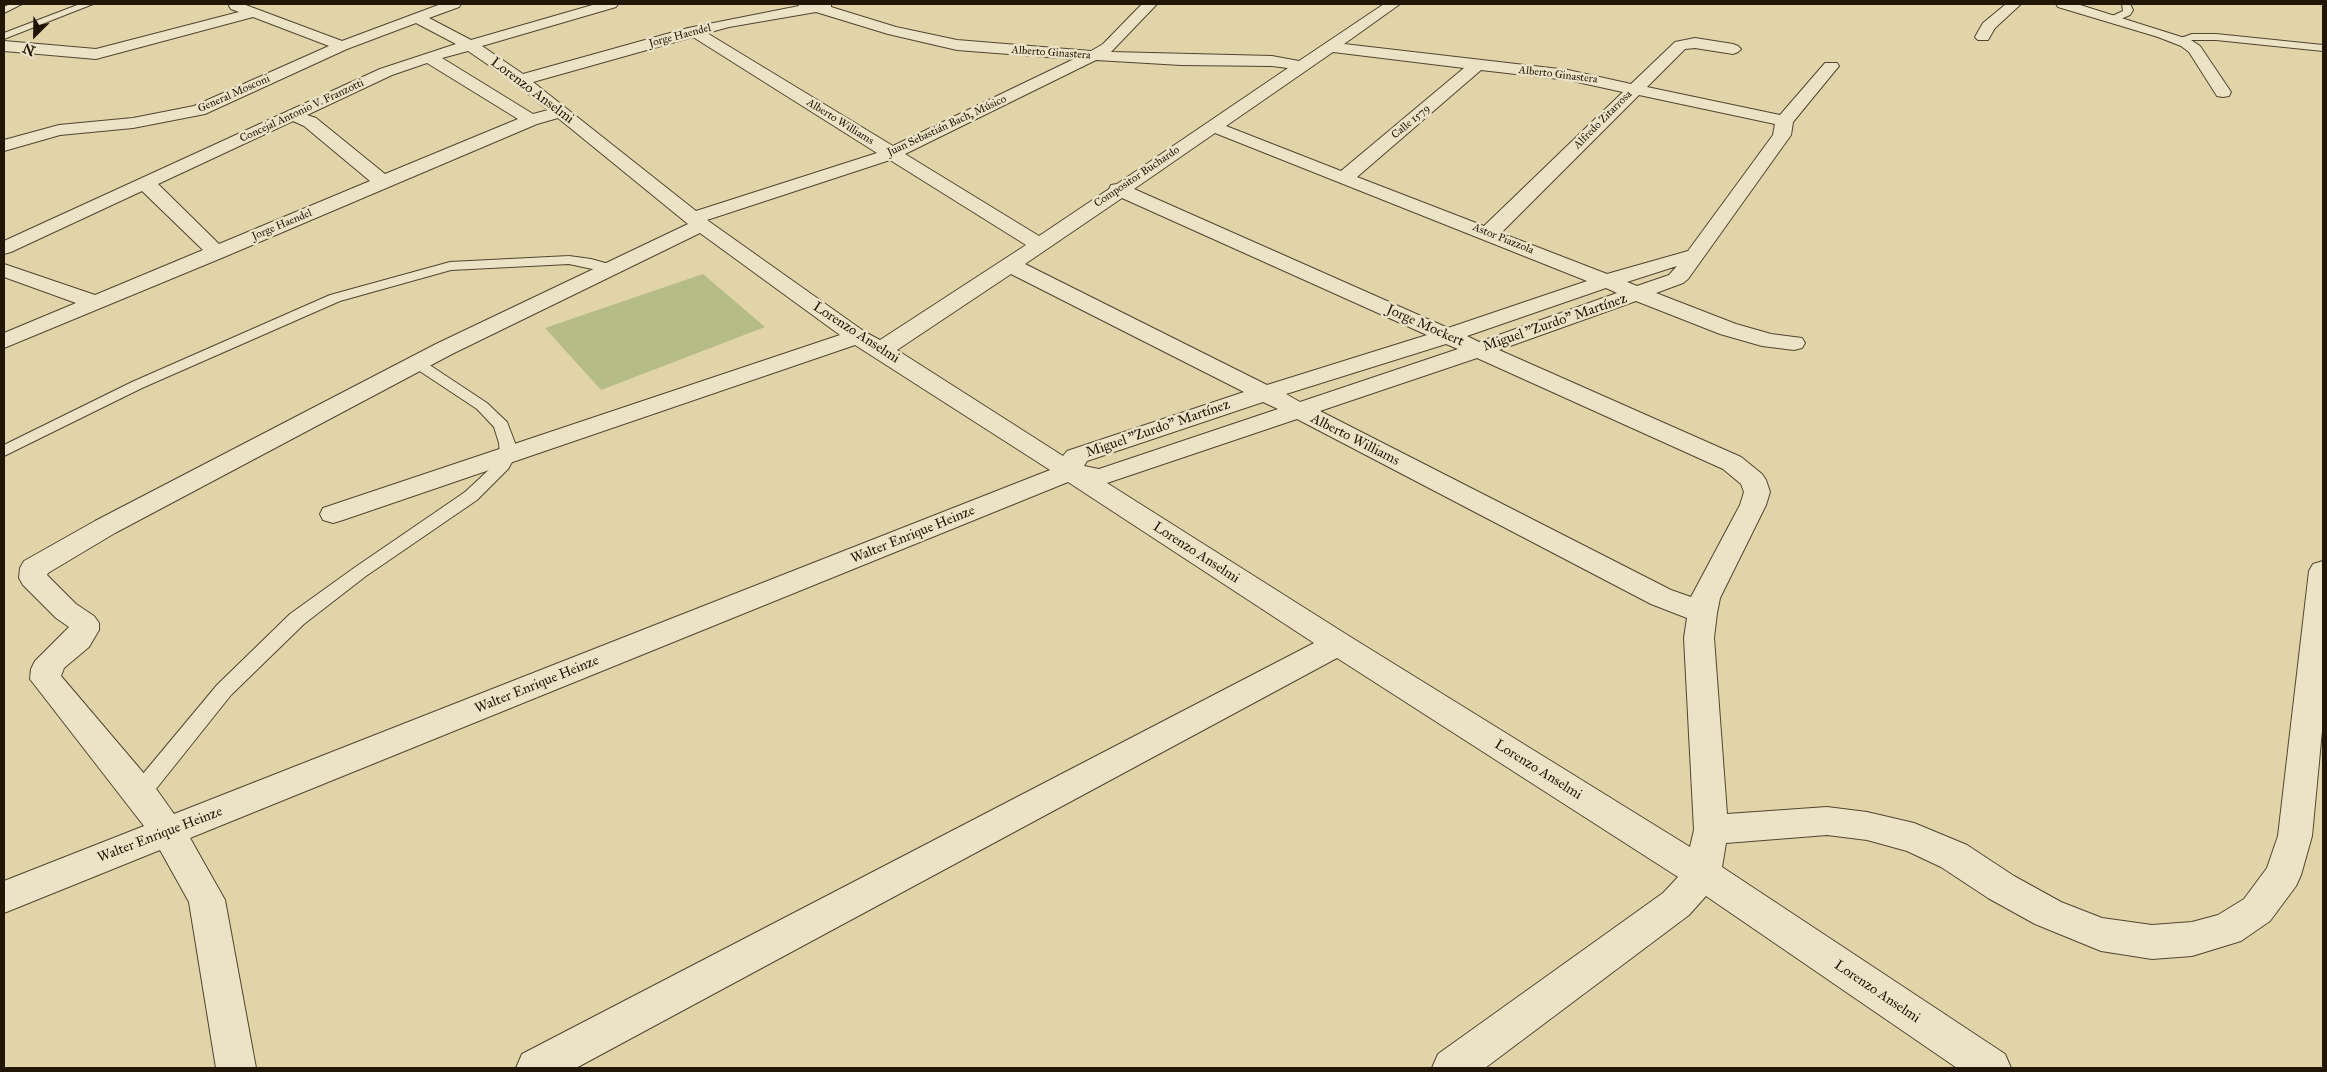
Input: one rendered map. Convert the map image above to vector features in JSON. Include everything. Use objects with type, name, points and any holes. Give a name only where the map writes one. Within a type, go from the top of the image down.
[{"type":"street","points":[[232,4],[342,46]]},
{"type":"street","name":"General Mosconi","points":[[4,146],[59,130],[133,123],[199,110],[342,46],[454,4]]},
{"type":"street","name":"Concejal Antonio V. Franzotti","points":[[4,248],[386,72],[429,57],[611,4]]},
{"type":"street","name":"Jorge Haendel","points":[[521,80],[693,31],[810,6],[841,4]]},
{"type":"street","name":"Juan Sebastián Bach, Músico","points":[[140,793],[46,679],[46,670],[53,660],[78,639],[84,630],[84,624],[66,611],[33,578],[34,568],[105,527],[417,363],[611,269],[697,221],[891,154],[1095,55],[1108,47],[1150,4]]},
{"type":"street","name":"Compositor Buchardo","points":[[881,350],[1010,265],[1038,244],[1214,127],[1393,4]]},
{"type":"street","points":[[1983,37],[1988,26],[2014,4]]},
{"type":"street","points":[[2063,4],[2180,40],[2195,49],[2223,92]]},
{"type":"street","name":"Alberto Ginastera","points":[[810,6],[933,41],[1017,51],[1182,60],[1272,61],[1303,66]]},
{"type":"street","points":[[4,46],[78,54],[96,54],[253,13]]},
{"type":"street","name":"Lorenzo Anselmi","points":[[417,18],[471,46],[521,80],[697,221],[857,337],[881,350],[1338,644],[1703,874],[1991,1068]]},
{"type":"street","name":"Alberto Williams","points":[[693,31],[1038,244]]},
{"type":"street","name":"Alfredo Zitarrosa","points":[[1489,234],[1680,45],[1696,43],[1733,49]]},
{"type":"street","name":"Alberto Ginastera","points":[[1330,47],[1476,66],[1568,75],[1784,121]]},
{"type":"street","points":[[429,57],[531,120]]},
{"type":"street","name":"Calle 1579","points":[[1344,177],[1476,66]]},
{"type":"street","name":"Miguel \"Zurdo\" Martínez","points":[[1696,256],[1668,262],[1607,281],[1447,336],[1265,393],[1076,456],[1069,472],[1100,477],[1478,350],[1676,279],[1696,256],[1782,135],[1784,121],[1831,66]]},
{"type":"street","name":"Jorge Haendel","points":[[4,341],[531,120],[561,112]]},
{"type":"street","points":[[293,115],[310,122],[383,182]]},
{"type":"street","name":"Astor Piazzola","points":[[1214,127],[1728,329],[1770,341],[1794,343]]},
{"type":"street","points":[[140,185],[151,188],[216,253]]},
{"type":"street","name":"Jorge Mockert","points":[[1118,190],[1732,463],[1753,480],[1757,492],[1753,505],[1705,598],[1702,613],[1699,638],[1711,830],[1703,874]]},
{"type":"street","name":"Alberto Williams","points":[[1010,265],[1265,393],[1661,597],[1702,613]]},
{"type":"street","points":[[4,270],[96,304]]},
{"type":"street","points":[[333,514],[857,337]]},
{"type":"street","name":"Walter Enrique Heinze","points":[[4,897],[1069,472]]},
{"type":"street","points":[[1711,830],[1790,826],[1827,821],[1867,826],[1914,838],[1954,856],[2001,887],[2048,913],[2101,934],[2152,942],[2192,939],[2228,929],[2257,910],[2283,875],[2295,836],[2323,571]]},
{"type":"street","points":[[536,1068],[1338,644]]},
{"type":"street","points":[[140,793],[168,832],[208,900],[236,1068]]},
{"type":"street","points":[[1452,1068],[1676,904],[1703,874]]},
{"type":"lane","points":[[4,10],[17,4]]},
{"type":"lane","points":[[4,36],[88,4]]},
{"type":"lane","points":[[2113,19],[2127,13],[2126,4]]},
{"type":"lane","points":[[2180,40],[2192,37],[2216,37],[2323,48]]},
{"type":"lane","points":[[4,451],[137,385],[335,298],[450,266],[569,260],[586,262],[611,269]]},
{"type":"lane","points":[[140,793],[224,690],[297,619],[360,572],[471,496],[500,469],[508,455],[507,443],[501,425],[482,406],[417,363]]},
{"type":"green space","points":[[703,274],[765,327],[601,390],[545,328]]}]
